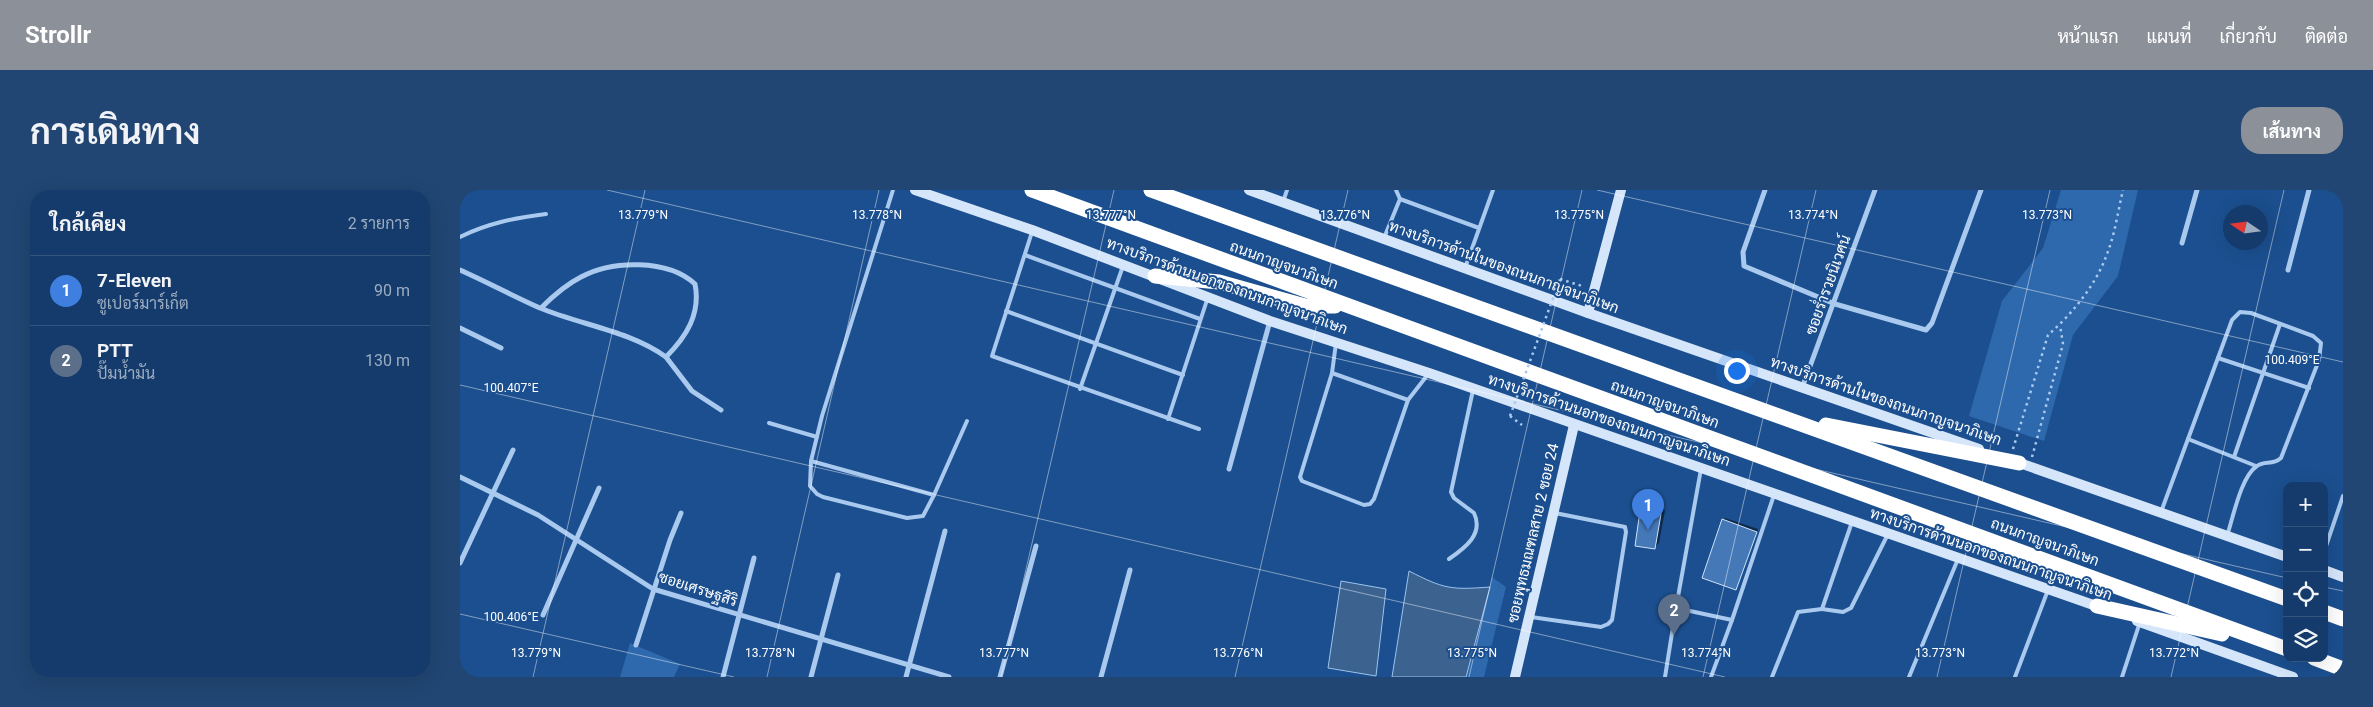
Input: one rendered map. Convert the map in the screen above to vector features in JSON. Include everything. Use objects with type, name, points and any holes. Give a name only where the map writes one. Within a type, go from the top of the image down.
[{"type":"highway","name":"ถนนกาญจนาภิเษก","points":[[1032,190],[1342,305],[2283,647]]},
{"type":"highway","name":"ถนนกาญจนาภิเษก","points":[[1151,190],[2283,598]]},
{"type":"highway","points":[[1155,276],[1219,282],[1305,306],[1342,305]]},
{"type":"highway","points":[[1776,415],[2020,463]]},
{"type":"highway","points":[[2097,606],[2283,648]]},
{"type":"highway","points":[[2328,613],[2343,619]]},
{"type":"highway","points":[[2326,662],[2343,668]]},
{"type":"main road","name":"ทางบริการด้านนอกของถนนกาญจนาภิเษก","points":[[915,190],[1032,230],[1270,321],[1429,373],[1774,493],[2293,677]]},
{"type":"main road","name":"ทางบริการด้านในของถนนกาญจนาภิเษก","points":[[1250,190],[1383,240],[1588,313],[2283,556]]},
{"type":"main road","points":[[1588,313],[1621,190]]},
{"type":"main road","name":"ซอยพุทธมณฑลสาย 2 ซอย 24","points":[[1515,677],[1574,425]]},
{"type":"main road","points":[[2328,571],[2343,576]]},
{"type":"street","points":[[1765,190],[1743,252],[1744,266],[1835,304],[1926,330],[1932,323],[1981,190]]},
{"type":"street","name":"ซอยร่ำรวยนิเวศน์","points":[[1802,388],[1835,304],[1875,190]]},
{"type":"street","points":[[2182,243],[2197,190]]},
{"type":"street","points":[[2288,270],[2309,190]]},
{"type":"street","points":[[541,308],[569,284],[582,276],[604,268],[638,265],[678,272],[695,284],[698,296],[689,330],[666,357]]},
{"type":"street","points":[[460,270],[541,308],[655,350],[666,357],[692,391],[721,410]]},
{"type":"street","points":[[1229,469],[1270,321]]},
{"type":"street","points":[[460,328],[501,348]]},
{"type":"street","points":[[460,563],[513,450]]},
{"type":"street","name":"ซอยเศรษฐสิริ","points":[[460,477],[538,515],[654,589],[949,677]]},
{"type":"street","points":[[543,615],[599,488]]},
{"type":"street","points":[[636,645],[681,513]]},
{"type":"street","points":[[906,677],[945,531]]},
{"type":"street","points":[[1000,677],[1036,546]]},
{"type":"street","points":[[723,677],[754,558]]},
{"type":"street","points":[[1101,677],[1130,570]]},
{"type":"street","points":[[811,677],[838,574]]},
{"type":"lane","points":[[893,190],[842,345],[811,461],[810,486],[817,494],[823,497],[912,518],[923,516],[967,421]]},
{"type":"lane","points":[[1283,202],[1287,190]]},
{"type":"lane","points":[[1396,190],[1400,199],[1479,228]]},
{"type":"lane","points":[[1465,268],[1493,190]]},
{"type":"lane","points":[[1383,240],[1400,199]]},
{"type":"lane","points":[[460,237],[478,228],[503,220],[546,214]]},
{"type":"lane","points":[[1032,230],[992,356],[1080,389],[1199,429]]},
{"type":"lane","points":[[1025,255],[1200,319]]},
{"type":"lane","points":[[1080,389],[1124,264]]},
{"type":"lane","points":[[1168,419],[1208,297]]},
{"type":"lane","points":[[1006,311],[1097,342],[1183,375]]},
{"type":"lane","points":[[2161,514],[2232,320],[2240,312],[2250,313],[2313,336],[2321,343],[2320,360],[2281,458],[2274,464],[2260,464],[2248,473],[2227,537]]},
{"type":"lane","points":[[2234,457],[2280,324]]},
{"type":"lane","points":[[1336,342],[1332,373],[1300,477],[1302,481],[1364,505],[1370,504],[1374,500],[1408,400],[1429,373]]},
{"type":"lane","points":[[2218,358],[2308,388]]},
{"type":"lane","points":[[1332,373],[1408,400]]},
{"type":"lane","points":[[1449,559],[1470,544],[1477,523],[1474,512],[1454,498],[1451,492],[1474,390]]},
{"type":"lane","points":[[769,423],[817,437]]},
{"type":"lane","points":[[2188,439],[2256,466]]},
{"type":"lane","points":[[811,461],[934,495]]},
{"type":"lane","points":[[1665,677],[1701,468]]},
{"type":"lane","points":[[1711,677],[1774,493]]},
{"type":"lane","points":[[2328,540],[2343,496]]},
{"type":"lane","points":[[1528,617],[1601,627],[1612,620],[1626,532],[1625,527],[1552,513]]},
{"type":"lane","points":[[1822,609],[1852,522]]},
{"type":"lane","points":[[1772,677],[1798,612],[1822,609],[1843,612],[1851,608],[1888,534]]},
{"type":"lane","points":[[1909,677],[1958,559]]},
{"type":"lane","points":[[2015,677],[2048,590]]},
{"type":"lane","points":[[1676,608],[1732,620]]},
{"type":"lane","points":[[2122,677],[2140,622]]},
{"type":"path","points":[[2020,463],[2048,335],[2060,325],[2088,289],[2107,254],[2123,190]]},
{"type":"path","points":[[1522,425],[1510,416],[1560,280],[1582,286]]},
{"type":"path","points":[[2020,463],[2063,344],[2060,325]]},
{"type":"shaded area","points":[[2061,190],[2138,190],[2118,276],[2073,335],[2044,441],[1969,416],[2002,301],[2043,248]]},
{"type":"shaded area","points":[[1409,571],[1431,582],[1448,587],[1490,587],[1466,677],[1392,677]]},
{"type":"shaded area","points":[[1492,577],[1506,587],[1484,677],[1466,677]]},
{"type":"shaded area","points":[[1341,581],[1386,589],[1376,676],[1328,668]]},
{"type":"shaded area","points":[[630,643],[680,664],[674,677],[620,677]]},
{"type":"building","points":[[1640,511],[1661,514],[1655,549],[1635,546]]},
{"type":"building","points":[[1722,519],[1757,532],[1736,590],[1702,578]]},
{"type":"place","name":"7-Eleven","points":[[1648,530]]},
{"type":"place","name":"PTT","points":[[1674,635]]}]
